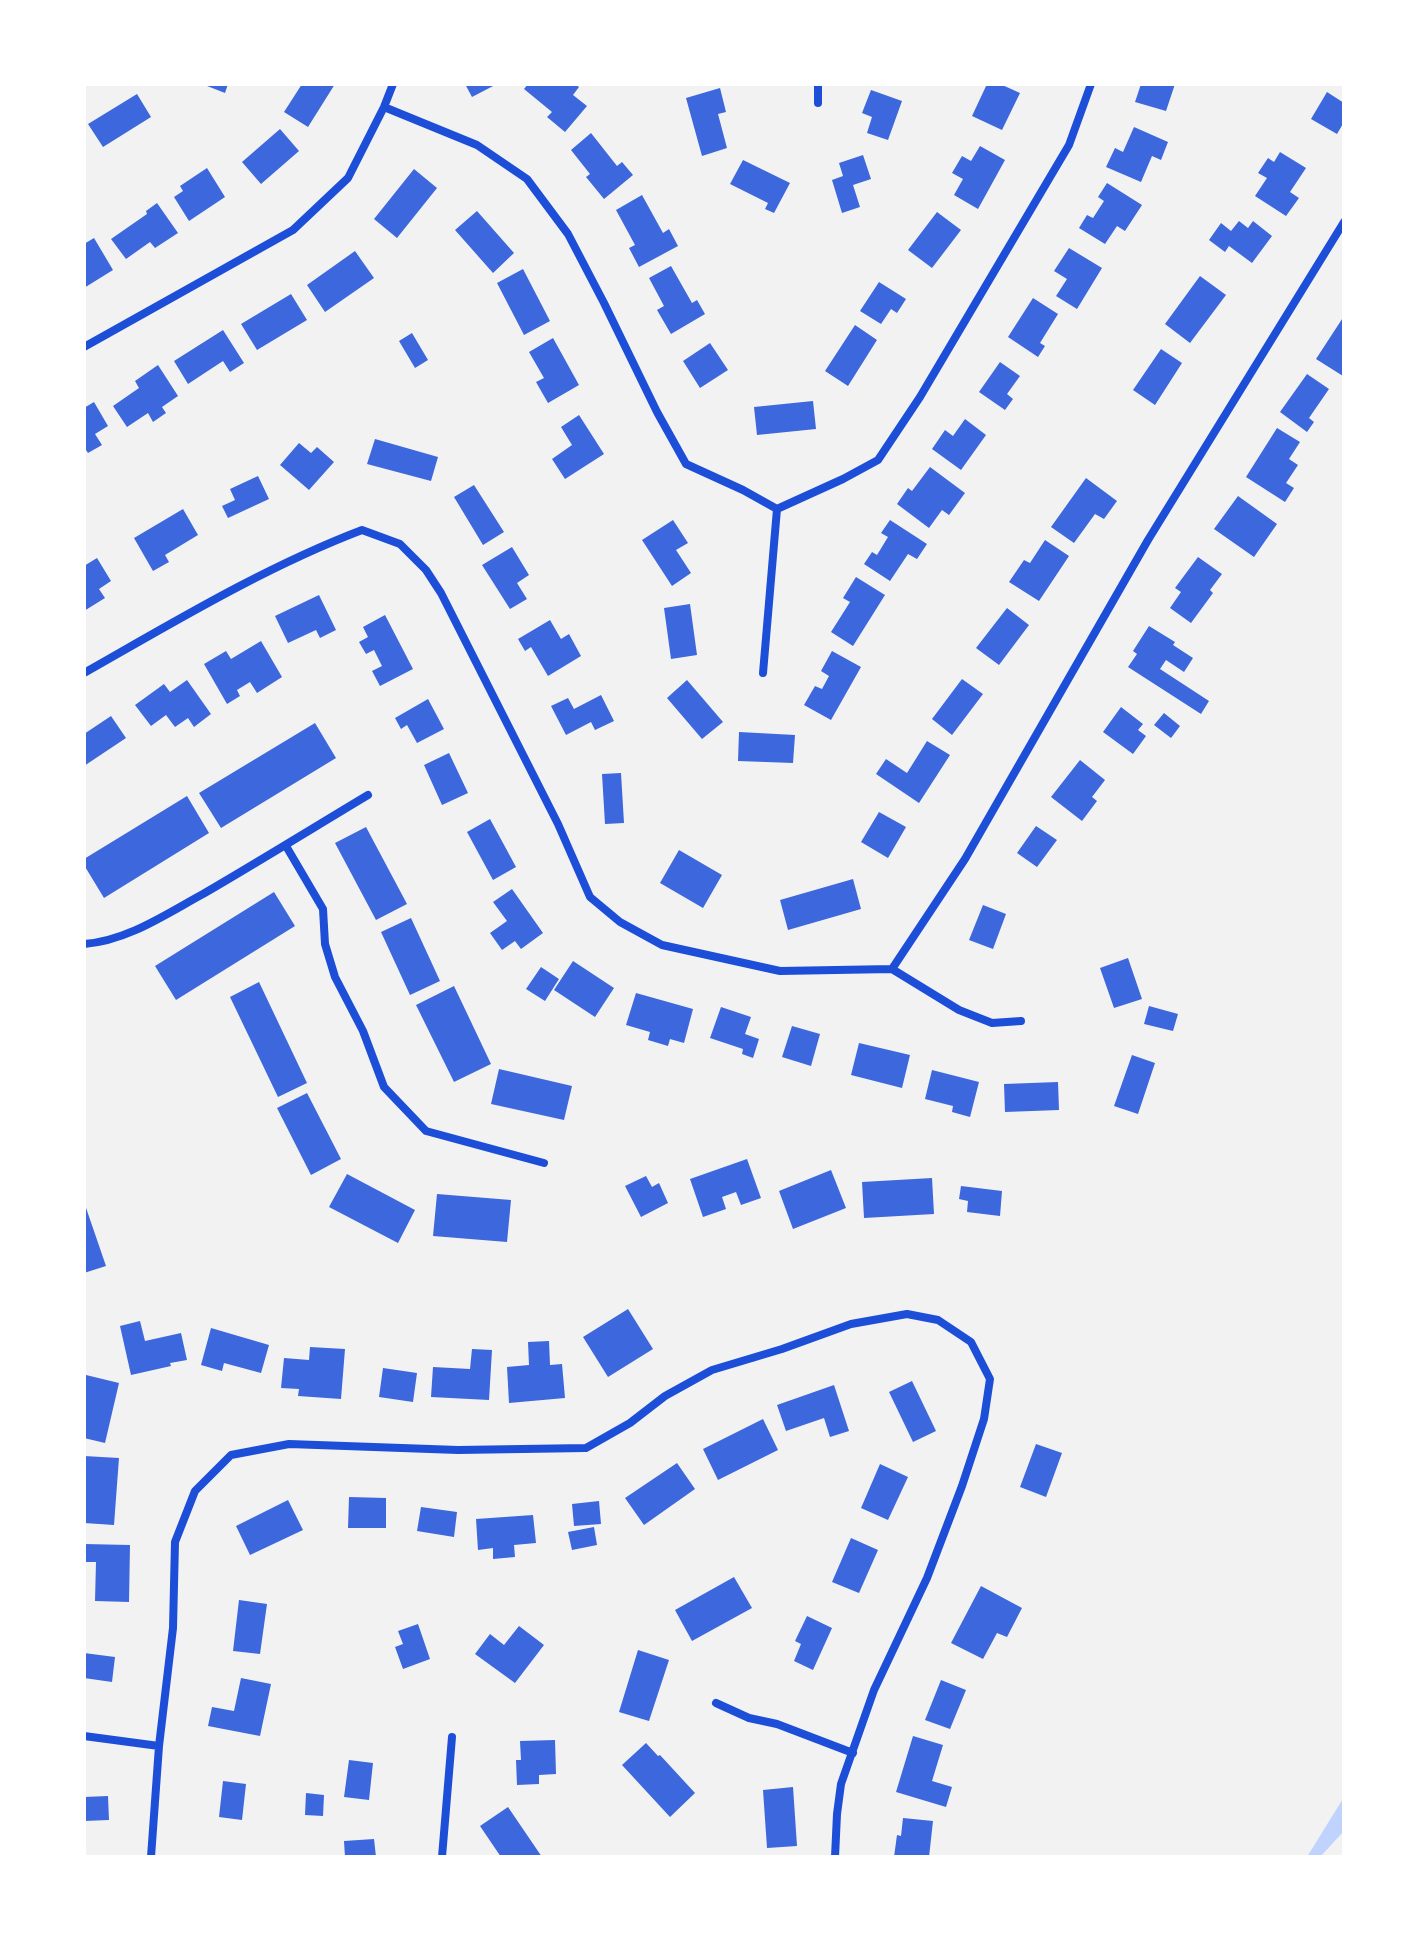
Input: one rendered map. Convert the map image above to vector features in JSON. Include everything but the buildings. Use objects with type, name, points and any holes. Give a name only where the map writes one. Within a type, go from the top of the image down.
[{"type":"street","points":[[84,347],[293,230],[348,178],[393,84]]},
{"type":"street","points":[[818,84],[818,103]]},
{"type":"street","points":[[777,509],[878,460],[920,397],[1069,145],[1091,84]]},
{"type":"street","points":[[384,107],[477,145],[527,179],[568,234],[686,464],[777,509]]},
{"type":"street","points":[[892,969],[965,859],[1148,540],[1344,222]]},
{"type":"street","points":[[763,673],[777,509]]},
{"type":"street","points":[[84,673],[194,610],[318,546],[362,530],[388,539],[400,544],[426,570],[441,593],[558,824],[590,897],[620,922],[662,945],[780,971],[892,969],[959,1010],[992,1023],[1021,1021]]},
{"type":"street","points":[[84,944],[102,943],[147,925],[368,795]]},
{"type":"street","points":[[286,846],[323,909],[325,944],[335,977],[363,1031],[384,1087],[426,1131],[544,1163]]},
{"type":"street","points":[[151,1857],[159,1746],[173,1628],[175,1542],[195,1491],[231,1455],[289,1444],[458,1450],[586,1448],[630,1423],[665,1396],[712,1370],[851,1324],[907,1314],[938,1320],[971,1342],[990,1379],[984,1419],[962,1486],[927,1578],[874,1690],[841,1784],[835,1857]]},
{"type":"street","points":[[716,1703],[749,1718],[777,1724],[853,1753]]},
{"type":"street","points":[[84,1736],[159,1746]]},
{"type":"street","points":[[442,1857],[452,1737]]},
{"type":"water","points":[[1344,1797],[1344,1831],[1320,1857],[1307,1857]]}]
